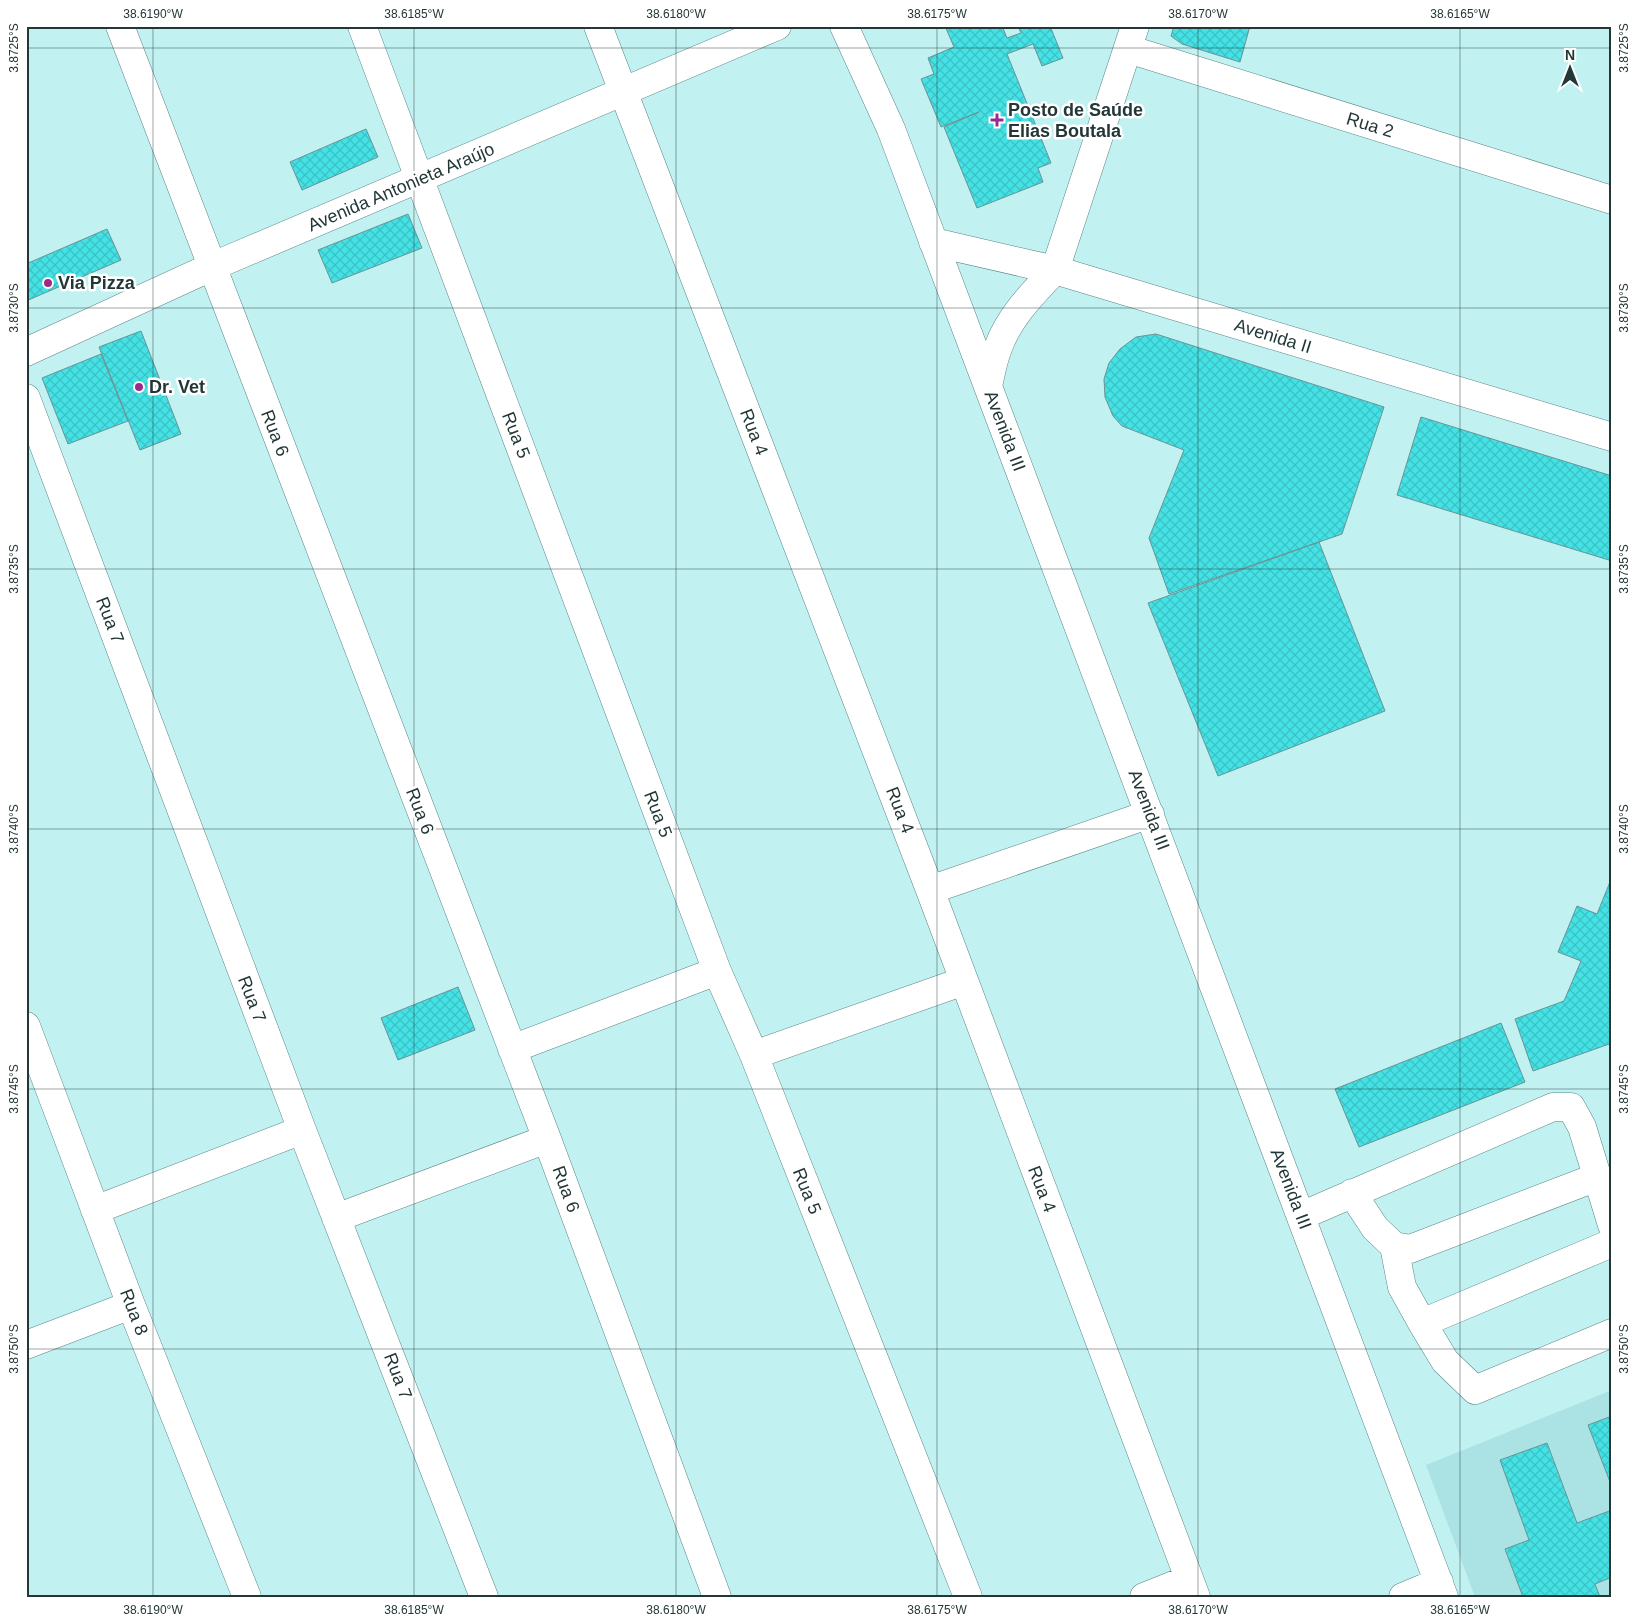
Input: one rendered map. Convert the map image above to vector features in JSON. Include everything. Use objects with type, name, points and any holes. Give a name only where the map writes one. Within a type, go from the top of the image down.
[{"type":"street","name":"Rua 6","points":[[120,26],[547,1139],[718,1597]]},
{"type":"street","name":"Rua 5","points":[[362,26],[717,971],[754,1055],[968,1597]]},
{"type":"street","name":"Rua 4","points":[[598,26],[930,890],[1192,1588]]},
{"type":"street","name":"Avenida Antonieta Araújo","points":[[26,352],[211,267],[777,26]]},
{"type":"street","name":"Avenida III","points":[[844,26],[891,129],[1442,1590]]},
{"type":"street","name":"Rua 2","points":[[1132,38],[1612,200]]},
{"type":"street","points":[[988,386],[998,348],[1010,324],[1027,300],[1055,270],[1132,38]]},
{"type":"street","name":"Avenida II","points":[[934,242],[1055,270],[1612,437]]},
{"type":"street","name":"Rua 7","points":[[26,398],[302,1130],[484,1597]]},
{"type":"street","points":[[930,890],[1150,814]]},
{"type":"street","points":[[512,1049],[717,971]]},
{"type":"street","points":[[754,1055],[964,981]]},
{"type":"street","name":"Rua 8","points":[[26,1026],[131,1305],[247,1597]]},
{"type":"street","points":[[1302,1216],[1553,1107],[1571,1107],[1582,1127],[1612,1225]]},
{"type":"street","points":[[95,1210],[302,1130]]},
{"type":"street","points":[[336,1218],[547,1139]]},
{"type":"street","points":[[1352,1193],[1375,1228],[1394,1246],[1410,1249],[1597,1177]]},
{"type":"street","points":[[1422,1323],[1612,1243]]},
{"type":"street","points":[[1394,1246],[1402,1287],[1422,1323],[1445,1360],[1476,1390],[1612,1333]]},
{"type":"street","points":[[26,1346],[131,1305]]},
{"type":"street","points":[[1144,1597],[1192,1588]]},
{"type":"street","points":[[1403,1597],[1442,1590]]},
{"type":"shaded area","points":[[1612,1390],[1612,1597],[1475,1597],[1426,1465]]},
{"type":"building","name":"Posto de Saúde Elias Boutala","points":[[945,26],[1002,26],[1007,38],[1021,33],[1018,26],[1050,26],[1063,58],[1042,66],[1033,44],[1007,54],[1051,163],[1038,168],[1043,182],[977,208],[944,127],[979,112],[941,127],[921,79],[934,74],[928,58],[954,47]]},
{"type":"building","points":[[1174,26],[1250,26],[1240,62],[1182,44],[1171,36]]},
{"type":"building","points":[[366,129],[378,157],[302,190],[290,162]]},
{"type":"building","points":[[408,214],[422,248],[332,283],[318,250]]},
{"type":"building","name":"Via Pizza","points":[[107,229],[121,260],[26,301],[26,264]]},
{"type":"building","name":"Dr. Vet","points":[[141,331],[181,434],[140,450],[99,347]]},
{"type":"building","points":[[1156,334],[1384,407],[1342,534],[1169,594],[1149,538],[1184,450],[1122,426],[1113,416],[1105,397],[1104,379],[1109,363],[1120,349],[1136,337]]},
{"type":"building","points":[[101,354],[128,421],[68,444],[42,378]]},
{"type":"building","points":[[1421,417],[1612,476],[1612,561],[1397,495]]},
{"type":"building","points":[[1319,542],[1385,711],[1218,776],[1148,603]]},
{"type":"building","points":[[1612,877],[1612,1043],[1533,1071],[1515,1019],[1564,1001],[1581,961],[1558,952],[1577,906],[1597,914]]},
{"type":"building","points":[[458,987],[475,1030],[398,1060],[381,1018]]},
{"type":"building","points":[[1501,1023],[1525,1082],[1359,1147],[1335,1089]]},
{"type":"building","points":[[1612,1416],[1612,1487],[1588,1425]]},
{"type":"building","points":[[1547,1443],[1577,1523],[1612,1510],[1612,1577],[1595,1584],[1600,1597],[1523,1597],[1505,1549],[1529,1540],[1500,1460]]},
{"type":"place","name":"Posto de Saúde Elias Boutala","points":[[997,120]]},
{"type":"place","name":"Via Pizza","points":[[48,283]]},
{"type":"place","name":"Dr. Vet","points":[[139,387]]}]
